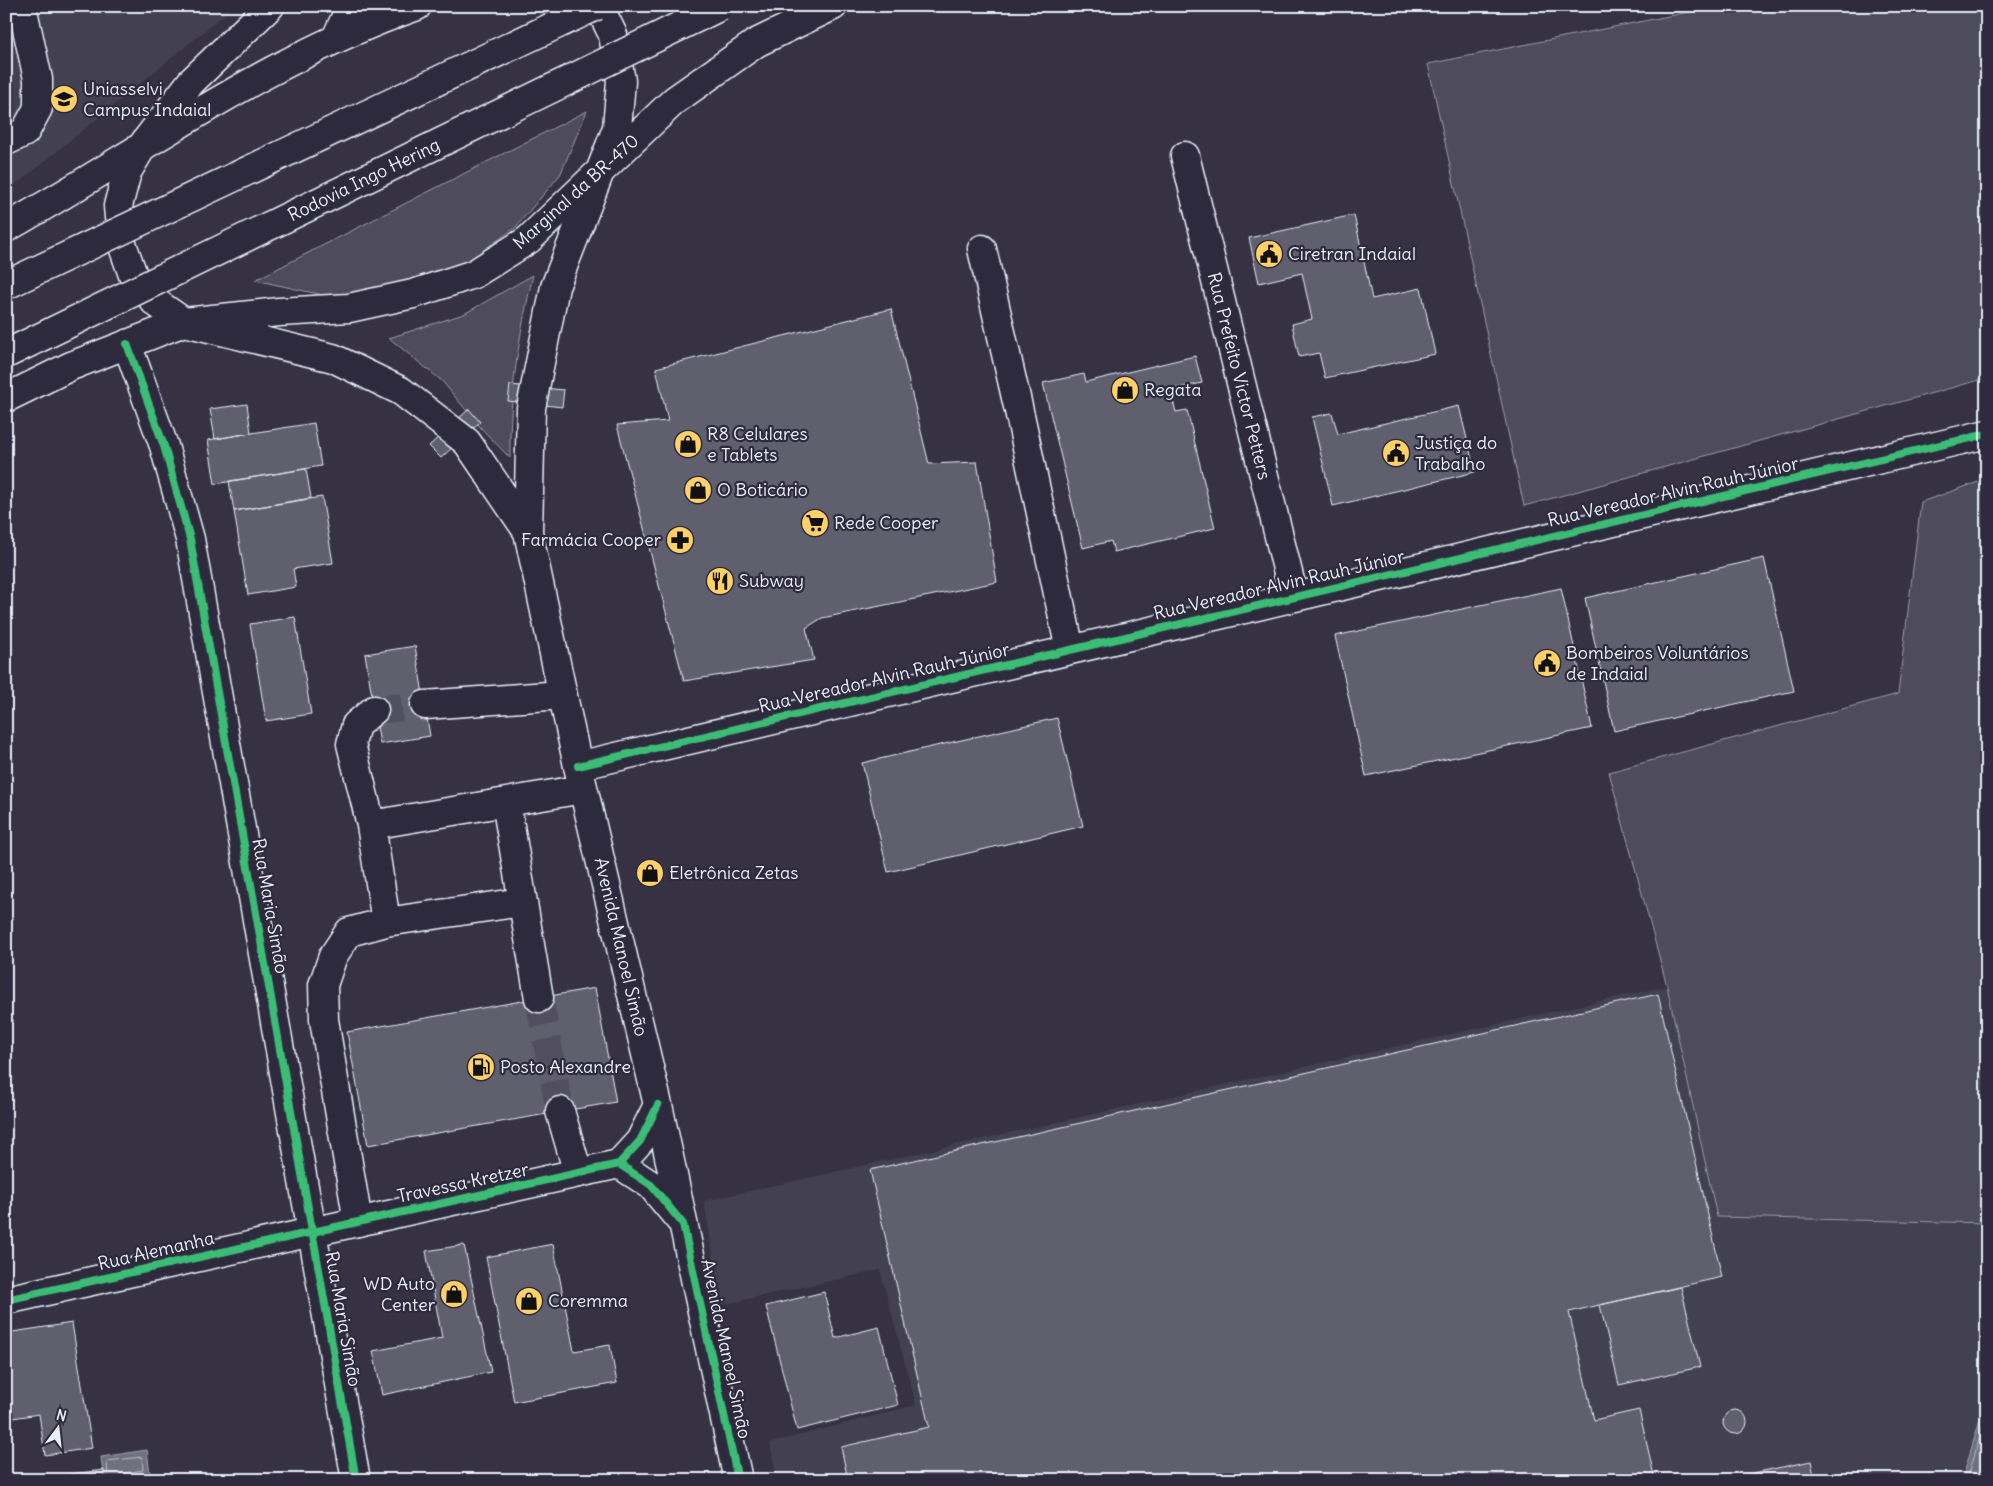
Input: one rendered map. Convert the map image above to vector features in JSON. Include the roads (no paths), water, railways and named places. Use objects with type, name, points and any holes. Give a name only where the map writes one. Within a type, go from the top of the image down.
[{"type":"main road","points":[[6,141],[25,132],[38,108],[38,78],[22,6]]},
{"type":"main road","points":[[184,322],[155,302],[133,274],[121,241],[118,206],[126,172],[145,142],[191,82],[270,6]]},
{"type":"main road","points":[[337,36],[351,6]]},
{"type":"main road","points":[[6,228],[97,176],[145,142],[236,89],[337,36],[417,6]]},
{"type":"main road","points":[[6,285],[598,6]]},
{"type":"main road","name":"Avenida Manoel Simão","points":[[598,6],[613,35],[621,81],[617,128],[555,287],[531,408],[528,532],[580,777],[658,1105],[738,1480]]},
{"type":"main road","name":"Rodovia Ingo Hering","points":[[6,354],[721,6]]},
{"type":"main road","name":"Marginal da BR-470","points":[[6,398],[71,366],[184,322],[279,312],[349,308],[413,294],[474,274],[528,240],[683,94],[756,43],[833,6]]},
{"type":"main road","name":"Rua Prefeito Victor Petters","points":[[1185,156],[1294,597]]},
{"type":"main road","points":[[982,249],[1022,424],[1070,650]]},
{"type":"main road","name":"Avenida Manoel Simão","points":[[184,322],[333,358],[401,390],[466,442],[528,532]]},
{"type":"main road","name":"Rua Maria Simão","points":[[127,344],[164,446],[190,539],[356,1480]]},
{"type":"main road","name":"Rua Vereador Alvin Rauh Júnior","points":[[371,825],[506,802],[580,777],[1070,650],[1987,434]]},
{"type":"main road","points":[[425,705],[562,695]]},
{"type":"main road","points":[[374,710],[356,725],[351,744],[371,825],[386,922]]},
{"type":"main road","points":[[506,802],[539,998]]},
{"type":"main road","points":[[358,1222],[324,1020],[323,985],[332,956],[350,932],[386,922],[522,902]]},
{"type":"main road","points":[[658,1105],[640,1141],[620,1164],[651,1185],[683,1224]]},
{"type":"main road","points":[[560,1111],[578,1173]]},
{"type":"main road","name":"Travessa Kretzer","points":[[312,1232],[620,1164]]},
{"type":"main road","name":"Rua Alemanha","points":[[6,1300],[312,1232]]},
{"type":"water","points":[[1987,1396],[1987,1480],[1962,1480]]},
{"type":"water","points":[[147,1450],[150,1474],[104,1480],[101,1457]]},
{"type":"tunnel","points":[[374,710],[425,705]]},
{"type":"tunnel","points":[[539,998],[560,1111]]},
{"type":"place","name":"Uniasselvi Campus Indaial","points":[[64,99]]},
{"type":"place","name":"Ciretran Indaial","points":[[1269,254]]},
{"type":"place","name":"Regata","points":[[1125,390]]},
{"type":"place","name":"R8 Celulares e Tablets","points":[[688,444]]},
{"type":"place","name":"Justiça do Trabalho","points":[[1396,453]]},
{"type":"place","name":"O Boticário","points":[[698,490]]},
{"type":"place","name":"Rede Cooper","points":[[815,523]]},
{"type":"place","name":"Farmácia Cooper","points":[[680,540]]},
{"type":"place","name":"Subway","points":[[720,581]]},
{"type":"place","name":"Bombeiros Voluntários de Indaial","points":[[1547,663]]},
{"type":"place","name":"Eletrônica Zetas","points":[[650,873]]},
{"type":"place","name":"Posto Alexandre","points":[[481,1067]]},
{"type":"place","name":"WD Auto Center","points":[[454,1294]]},
{"type":"place","name":"Coremma","points":[[529,1301]]}]
